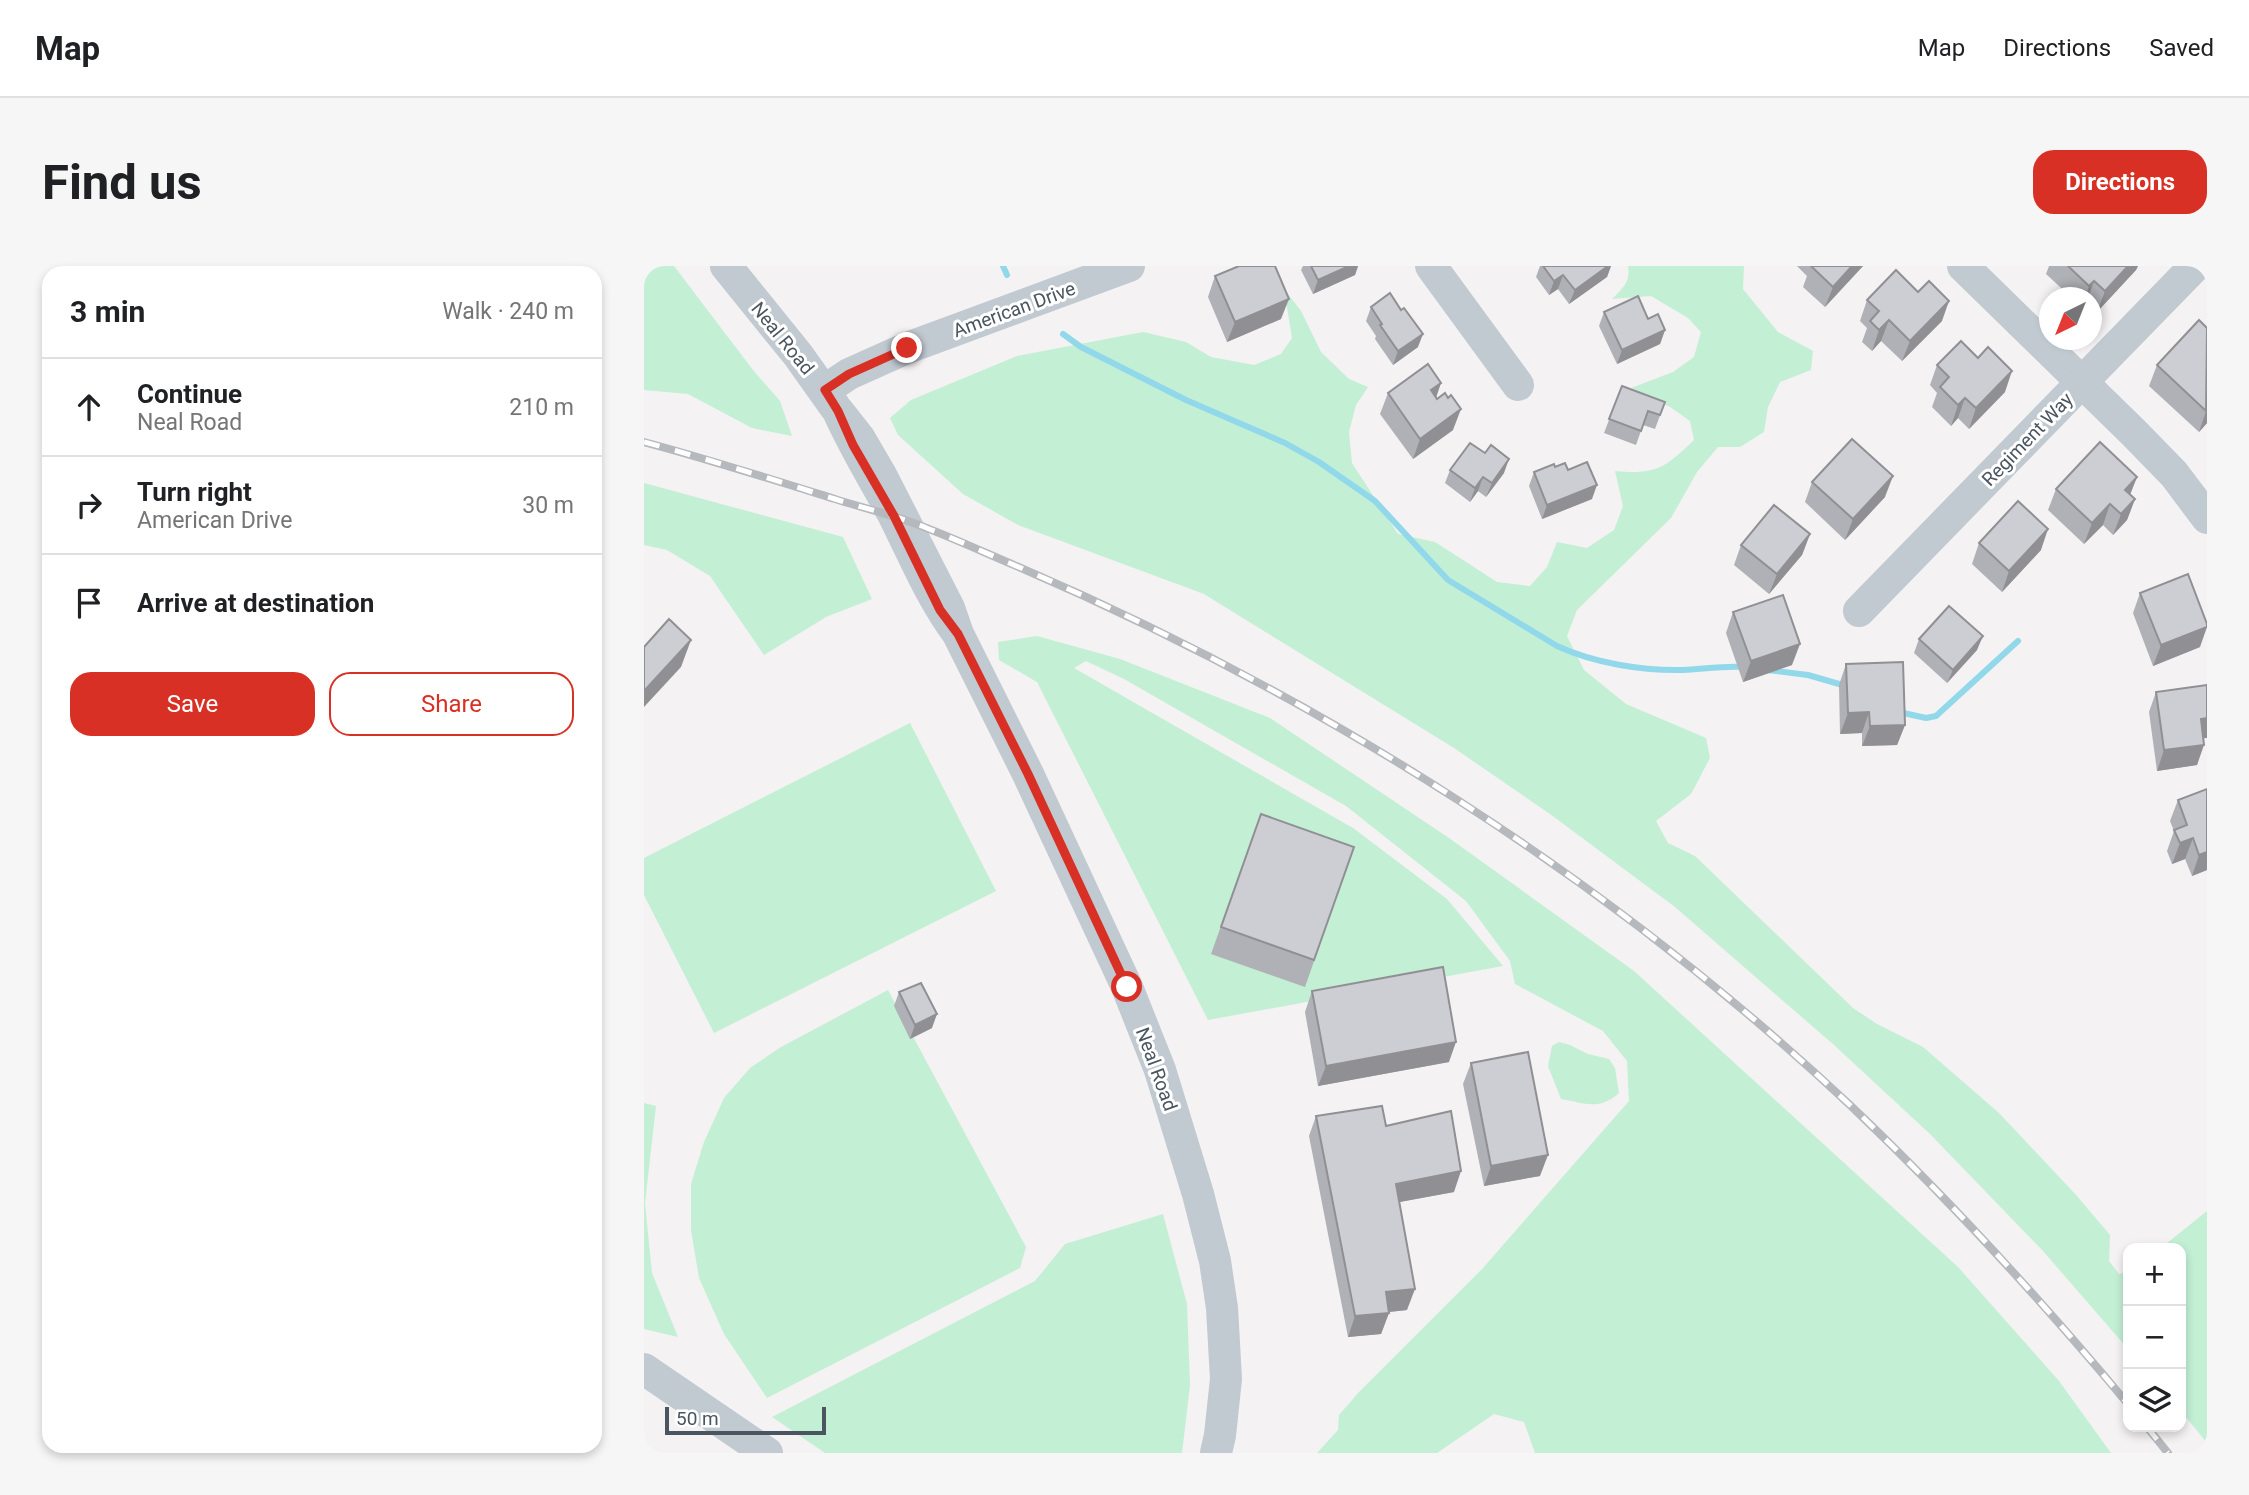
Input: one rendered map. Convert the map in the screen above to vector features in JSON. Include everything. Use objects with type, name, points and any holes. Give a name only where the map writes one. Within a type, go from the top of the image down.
[{"type":"street","name":"Neal Road","points":[[726,266],[860,439],[881,475],[949,608],[958,634],[1028,774],[1127,987],[1160,1070],[1182,1138],[1211,1248],[1222,1308],[1226,1379],[1216,1453]]},
{"type":"street","name":"American Drive","points":[[831,401],[849,374],[907,348],[1129,266]]},
{"type":"street","points":[[1431,266],[1518,385]]},
{"type":"street","points":[[1963,266],[2174,474],[2207,518]]},
{"type":"street","name":"Regiment Way","points":[[1859,611],[2195,266]]},
{"type":"street","points":[[644,1369],[767,1453]]},
{"type":"green space","points":[[644,266],[674,266],[780,401],[792,436],[752,428],[688,394],[644,390]]},
{"type":"green space","points":[[1628,266],[1744,266],[1743,289],[1778,332],[1813,351],[1811,370],[1780,382],[1768,407],[1764,432],[1740,447],[1718,447],[1697,472],[1671,518],[1577,610],[1567,636],[1584,670],[1626,704],[1706,738],[1710,758],[1691,794],[1656,821],[1668,843],[1695,856],[1853,1008],[1877,1024],[1923,1047],[1999,1113],[2110,1235],[2109,1261],[2119,1274],[2123,1273],[2123,1343],[2043,1251],[1930,1134],[1834,1045],[1675,907],[1550,814],[1454,748],[1204,594],[1018,525],[963,494],[898,435],[890,418],[911,400],[1017,356],[1143,332],[1186,342],[1211,357],[1254,365],[1281,354],[1292,338],[1284,289],[1301,311],[1321,352],[1349,379],[1368,387],[1356,405],[1349,432],[1352,463],[1398,534],[1435,542],[1497,582],[1530,586],[1547,567],[1557,542],[1587,548],[1614,530],[1623,506],[1615,471],[1641,472],[1659,468],[1694,440],[1690,421],[1670,407],[1631,388],[1673,372],[1694,357],[1701,332],[1688,318],[1651,296],[1612,299],[1627,281]]},
{"type":"green space","points":[[644,483],[843,537],[872,599],[826,617],[764,655],[710,576],[667,550],[644,545]]},
{"type":"green space","points":[[1037,636],[1120,659],[1270,718],[1449,838],[1634,971],[1958,1267],[2059,1381],[2111,1453],[1535,1453],[1524,1422],[1494,1414],[1437,1453],[1317,1453],[1338,1430],[1339,1415],[1359,1392],[1483,1268],[1629,1101],[1627,1061],[1603,1031],[1515,984],[1510,961],[1466,901],[1346,806],[1124,679],[1086,661],[1074,668],[1353,828],[1447,899],[1503,966],[1208,1020],[1037,682],[999,660],[998,642]]},
{"type":"green space","points":[[910,723],[996,891],[714,1033],[644,895],[644,858]]},
{"type":"green space","points":[[888,990],[1026,1247],[1020,1268],[767,1398],[724,1334],[699,1278],[691,1230],[691,1184],[704,1142],[724,1098],[750,1068],[781,1047]]},
{"type":"green space","points":[[1559,1042],[1609,1059],[1615,1068],[1619,1093],[1598,1104],[1561,1099],[1548,1066],[1552,1046]]},
{"type":"green space","points":[[644,1103],[656,1106],[645,1203],[652,1273],[678,1337],[644,1329]]},
{"type":"green space","points":[[2207,1211],[2207,1443],[2186,1417],[2186,1243],[2167,1243]]},
{"type":"green space","points":[[1163,1214],[1187,1304],[1190,1385],[1182,1453],[825,1453],[772,1417],[1035,1281],[1065,1244]]},
{"type":"building","points":[[1239,266],[1275,266],[1289,299],[1235,322],[1215,276]]},
{"type":"building","points":[[1311,266],[1349,266],[1318,280]]},
{"type":"building","points":[[1543,266],[1608,266],[1575,290],[1563,275],[1554,281]]},
{"type":"building","points":[[1811,266],[1852,266],[1833,287]]},
{"type":"building","points":[[2068,266],[2128,266],[2105,291],[2094,281],[2089,286]]},
{"type":"building","points":[[1896,270],[1918,292],[1929,281],[1949,301],[1910,341],[1889,320],[1879,330],[1870,321],[1879,311],[1867,300]]},
{"type":"building","points":[[1390,293],[1423,334],[1398,351],[1371,307]]},
{"type":"building","points":[[1638,296],[1648,319],[1658,314],[1665,330],[1622,350],[1604,312]]},
{"type":"building","points":[[2199,320],[2207,328],[2206,411],[2157,365]]},
{"type":"building","points":[[1961,341],[1978,358],[1988,347],[2012,371],[1976,408],[1965,398],[1958,405],[1940,387],[1949,377],[1937,365]]},
{"type":"building","points":[[1428,364],[1441,383],[1431,390],[1437,399],[1445,393],[1448,398],[1451,395],[1461,409],[1420,439],[1388,393]]},
{"type":"building","points":[[1622,386],[1665,402],[1660,415],[1648,411],[1641,431],[1609,419]]},
{"type":"building","points":[[1852,439],[1893,476],[1853,519],[1812,482]]},
{"type":"building","points":[[2100,442],[2137,477],[2125,490],[2135,499],[2121,514],[2110,504],[2092,523],[2056,489]]},
{"type":"building","points":[[1470,443],[1485,453],[1491,445],[1509,459],[1492,483],[1483,477],[1475,488],[1450,470]]},
{"type":"building","points":[[1587,462],[1597,485],[1547,505],[1534,472],[1554,464],[1555,467],[1565,463],[1568,470]]},
{"type":"building","points":[[2018,501],[2048,529],[2009,571],[1979,543]]},
{"type":"building","points":[[1774,505],[1810,534],[1777,574],[1741,545]]},
{"type":"building","points":[[2188,574],[2207,627],[2161,645],[2140,593]]},
{"type":"building","points":[[1783,595],[1800,644],[1751,661],[1733,612]]},
{"type":"building","points":[[1949,606],[1983,636],[1953,670],[1919,639]]},
{"type":"building","points":[[669,619],[691,640],[644,691],[644,647]]},
{"type":"building","points":[[1903,662],[1905,725],[1870,726],[1869,712],[1848,713],[1846,664]]},
{"type":"building","points":[[2207,685],[2207,718],[2201,719],[2204,745],[2164,750],[2156,692]]},
{"type":"building","points":[[2207,789],[2207,852],[2199,855],[2193,838],[2180,843],[2174,830],[2187,825],[2178,800]]},
{"type":"building","points":[[1261,814],[1354,847],[1314,960],[1221,927]]},
{"type":"building","points":[[1443,967],[1456,1042],[1326,1066],[1312,991]]},
{"type":"building","points":[[921,983],[937,1014],[915,1025],[899,992]]},
{"type":"building","points":[[1528,1052],[1548,1155],[1491,1166],[1471,1063]]},
{"type":"building","points":[[1382,1106],[1386,1126],[1451,1111],[1461,1171],[1396,1184],[1415,1289],[1386,1292],[1389,1313],[1355,1316],[1316,1116]]},
{"type":"waterway","points":[[1003,266],[1007,275]]},
{"type":"waterway","points":[[1063,334],[1081,347],[1186,400],[1285,443],[1319,462],[1375,501],[1448,580],[1557,646],[1602,661],[1651,669],[1743,667]]},
{"type":"waterway","points":[[1899,712],[1926,718],[1936,716],[2018,641]]},
{"type":"waterway","points":[[1767,670],[1808,675],[1846,686]]},
{"type":"railway","points":[[644,442],[906,520],[1021,568],[1134,619],[1245,675],[1353,736],[1459,801],[1562,871],[1662,945],[1758,1023],[1851,1106],[1994,1251],[2123,1398]]},
{"type":"railway","points":[[2151,1432],[2168,1453]]},
{"type":"route","points":[[907,348],[849,374],[825,390],[894,516],[940,610],[958,634],[1028,774],[1127,987]]}]
